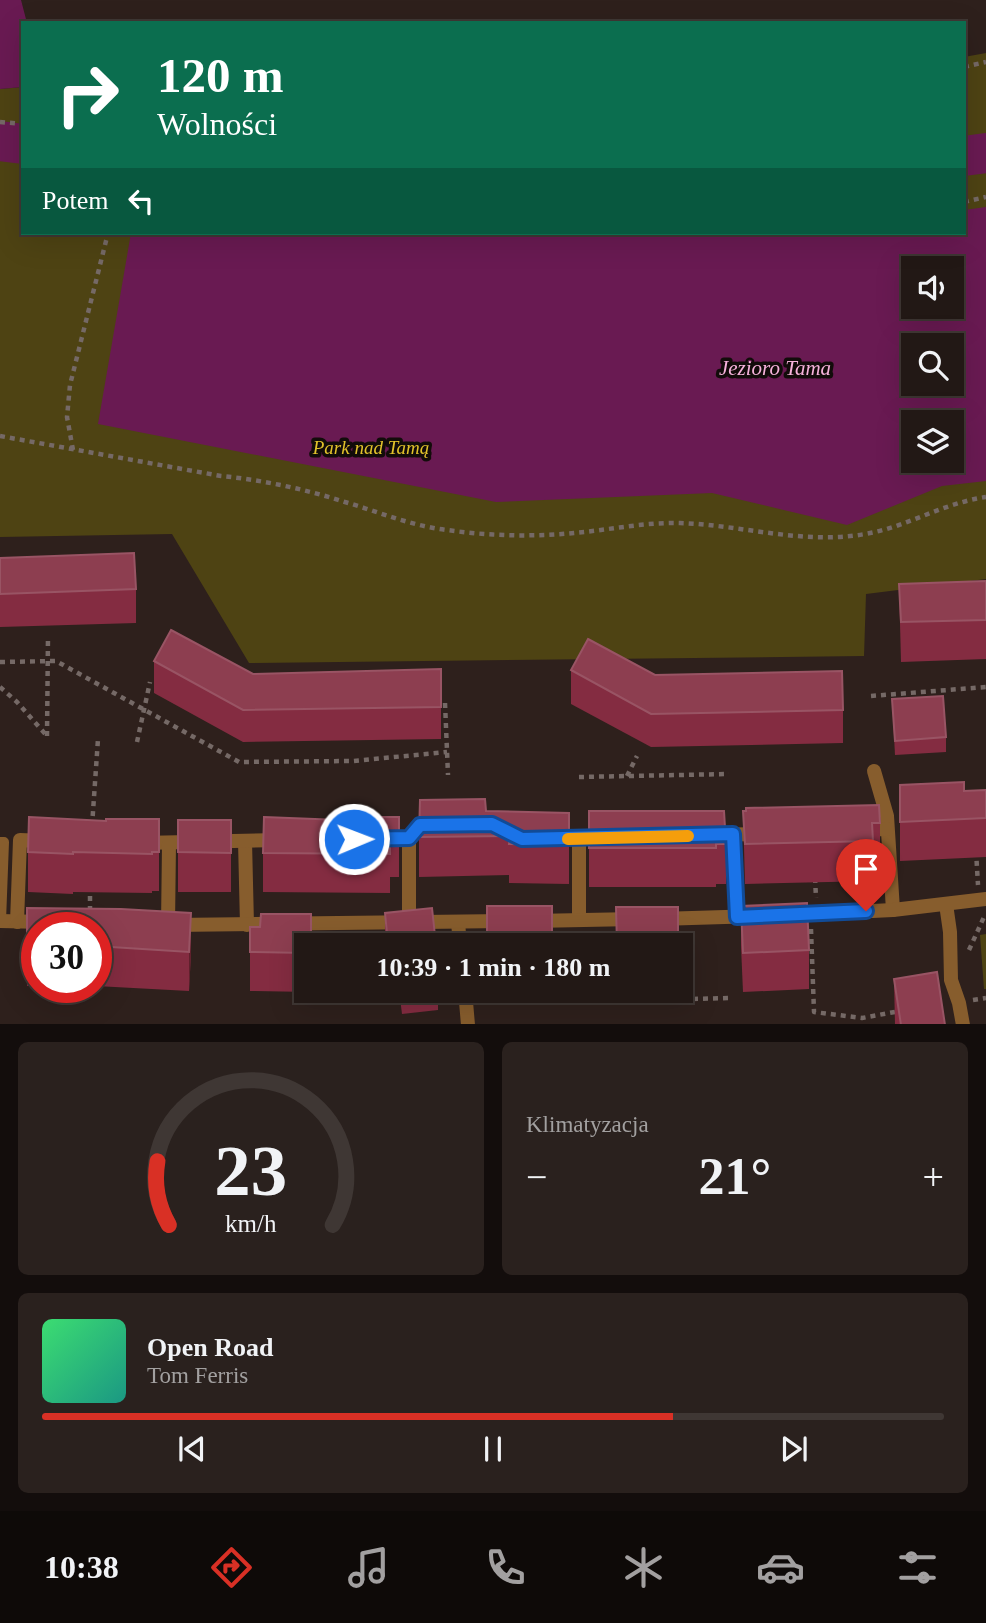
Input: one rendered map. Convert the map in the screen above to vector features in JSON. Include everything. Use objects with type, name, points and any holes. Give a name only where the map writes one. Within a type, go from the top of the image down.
[{"type":"street","points":[[874,771],[891,820],[893,910]]},
{"type":"street","points":[[850,830],[891,820]]},
{"type":"street","points":[[409,922],[409,838],[420,825],[444,825]]},
{"type":"street","points":[[695,835],[773,833]]},
{"type":"street","points":[[733,834],[737,917]]},
{"type":"street","points":[[368,839],[409,838]]},
{"type":"street","points":[[534,839],[618,838]]},
{"type":"street","points":[[579,839],[579,920]]},
{"type":"street","points":[[130,843],[299,840]]},
{"type":"street","points":[[17,922],[20,841],[56,841]]},
{"type":"street","points":[[245,841],[247,925]]},
{"type":"street","points":[[169,844],[161,925],[737,917],[984,904]]},
{"type":"street","points":[[946,904],[950,932],[951,980],[963,1024]]},
{"type":"street","points":[[1,921],[21,922]]},
{"type":"street","points":[[458,922],[459,933]]},
{"type":"street","points":[[466,1003],[468,1024]]},
{"type":"lane","points":[[0,842],[4,842],[1,921]]},
{"type":"path","points":[[966,67],[986,62]]},
{"type":"path","points":[[0,122],[21,124]]},
{"type":"path","points":[[966,202],[986,197]]},
{"type":"path","points":[[74,450],[68,417],[70,385],[108,235]]},
{"type":"path","points":[[0,436],[252,479],[342,501],[409,523],[482,534],[527,536],[682,523],[806,537],[847,536],[890,528],[944,507],[986,497]]},
{"type":"path","points":[[0,687],[47,736],[47,636]]},
{"type":"path","points":[[0,662],[56,662],[239,762],[353,761],[446,752]]},
{"type":"path","points":[[137,741],[150,682]]},
{"type":"path","points":[[871,696],[986,687]]},
{"type":"path","points":[[445,704],[448,775]]},
{"type":"path","points":[[92,829],[98,739]]},
{"type":"path","points":[[627,776],[637,756]]},
{"type":"path","points":[[579,777],[729,774]]},
{"type":"path","points":[[966,957],[984,904],[976,847]]},
{"type":"path","points":[[814,867],[816,902]]},
{"type":"path","points":[[90,883],[90,911]]},
{"type":"path","points":[[811,928],[814,1012],[862,1018],[910,1010]]},
{"type":"path","points":[[688,932],[688,999],[730,998]]},
{"type":"path","points":[[973,1000],[986,998]]},
{"type":"green space","name":"Park nad Tamą","points":[[986,53],[986,579],[866,594],[864,656],[249,663],[172,534],[0,537],[0,89],[21,87],[21,235],[966,235],[966,57]]},
{"type":"green space","points":[[986,934],[986,989],[984,989],[980,935]]},
{"type":"water","points":[[0,0],[21,0],[26,21],[21,21],[21,87],[0,89]]},
{"type":"water","name":"Jezioro Tama","points":[[986,207],[986,481],[942,486],[847,525],[712,493],[496,502],[98,424],[131,235],[966,235],[966,210]]},
{"type":"building","points":[[134,553],[136,589],[0,594],[0,558]]},
{"type":"building","points":[[986,581],[986,620],[901,622],[899,584]]},
{"type":"building","points":[[171,630],[253,674],[441,669],[441,707],[243,710],[154,661]]},
{"type":"building","points":[[588,639],[655,675],[842,671],[843,710],[651,714],[571,670]]},
{"type":"building","points":[[943,696],[946,737],[895,741],[892,699]]},
{"type":"building","points":[[964,782],[964,791],[986,790],[986,818],[900,822],[900,785]]},
{"type":"building","points":[[485,799],[486,811],[569,813],[569,845],[509,844],[510,836],[419,837],[420,800]]},
{"type":"building","points":[[879,805],[880,823],[872,823],[873,841],[745,844],[743,811],[746,811],[746,808]]},
{"type":"building","points":[[589,811],[724,811],[726,844],[716,844],[716,848],[589,848]]},
{"type":"building","points":[[29,817],[106,821],[159,819],[159,852],[28,852]]},
{"type":"building","points":[[264,817],[340,820],[340,817],[399,817],[399,838],[390,838],[390,854],[263,853]]},
{"type":"building","points":[[178,820],[231,820],[231,853],[178,852]]},
{"type":"building","points":[[807,903],[809,950],[743,953],[741,906]]},
{"type":"building","points":[[487,906],[552,906],[552,933],[487,933]]},
{"type":"building","points":[[616,907],[678,907],[678,933],[617,933]]},
{"type":"building","points":[[27,908],[191,913],[189,952],[112,947],[112,912],[27,912]]},
{"type":"building","points":[[432,908],[435,933],[387,933],[385,913]]},
{"type":"building","points":[[261,914],[311,914],[311,933],[294,933],[294,953],[250,952],[250,927],[260,927]]},
{"type":"building","points":[[937,972],[945,1024],[901,1024],[894,979]]},
{"type":"waterway","points":[[0,141],[21,144]]},
{"type":"waterway","points":[[966,156],[986,153]]},
{"type":"slow traffic","points":[[568,839],[688,836]]},
{"type":"route","points":[[354,839],[409,838],[420,825],[492,824],[522,839],[733,834],[737,917],[866,911]]}]
